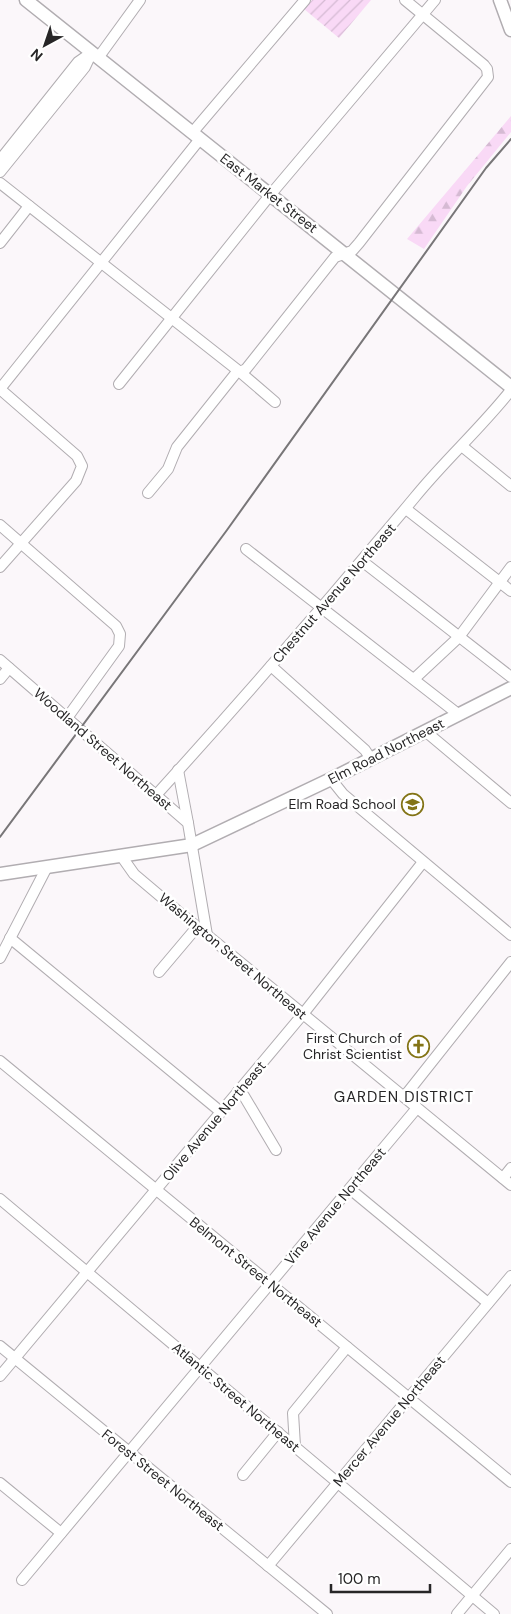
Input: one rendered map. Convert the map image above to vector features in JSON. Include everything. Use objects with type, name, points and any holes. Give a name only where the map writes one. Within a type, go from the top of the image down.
[{"type":"main road","name":"East Market Street","points":[[26,0],[271,194],[511,389]]},
{"type":"main road","points":[[500,0],[511,30]]},
{"type":"main road","name":"Elm Road Northeast","points":[[0,874],[192,845],[331,779],[511,688]]},
{"type":"street","points":[[0,172],[140,0]]},
{"type":"street","points":[[0,567],[76,481],[82,466],[77,456],[0,389],[101,263],[196,136],[305,0]]},
{"type":"street","points":[[148,494],[168,469],[177,447],[236,373],[246,369],[335,257],[345,254],[360,243],[486,82],[489,73],[484,65],[405,0]]},
{"type":"street","points":[[119,384],[271,194],[435,0]]},
{"type":"street","points":[[0,160],[78,62],[95,55]]},
{"type":"street","points":[[0,183],[240,372],[275,402]]},
{"type":"street","points":[[0,243],[29,206]]},
{"type":"street","name":"Chestnut Avenue Northeast","points":[[157,794],[271,666],[406,509],[463,447],[511,389]]},
{"type":"street","points":[[463,447],[511,486]]},
{"type":"street","points":[[406,509],[511,591]]},
{"type":"street","points":[[0,525],[118,630],[121,638],[119,646],[67,718]]},
{"type":"street","points":[[246,549],[458,714]]},
{"type":"street","points":[[362,561],[511,677]]},
{"type":"street","points":[[414,679],[459,637],[511,567]]},
{"type":"street","name":"Woodland Street Northeast","points":[[0,660],[157,794],[188,823]]},
{"type":"street","points":[[271,666],[365,750],[371,759]]},
{"type":"street","points":[[0,679],[10,668]]},
{"type":"street","points":[[425,731],[511,803]]},
{"type":"street","points":[[178,770],[207,935]]},
{"type":"street","points":[[331,779],[343,794],[511,935]]},
{"type":"street","name":"Washington Street Northeast","points":[[122,857],[134,874],[507,1182]]},
{"type":"street","name":"Olive Avenue Northeast","points":[[0,1376],[303,1014],[423,862]]},
{"type":"street","points":[[0,958],[47,867]]},
{"type":"street","points":[[159,972],[197,927]]},
{"type":"street","points":[[10,938],[221,1112]]},
{"type":"street","points":[[404,1097],[511,962]]},
{"type":"street","name":"Belmont Street Northeast","points":[[0,1061],[511,1482]]},
{"type":"street","points":[[238,1091],[276,1150]]},
{"type":"street","name":"Vine Avenue Northeast","points":[[22,1580],[418,1108]]},
{"type":"street","points":[[507,1182],[511,1168]]},
{"type":"street","points":[[350,1189],[488,1303]]},
{"type":"street","name":"Atlantic Street Northeast","points":[[0,1199],[494,1614]]},
{"type":"street","name":"Mercer Avenue Northeast","points":[[268,1566],[511,1276]]},
{"type":"street","name":"Forest Street Northeast","points":[[0,1346],[327,1614]]},
{"type":"street","points":[[295,1446],[293,1413],[347,1347]]},
{"type":"street","points":[[243,1474],[278,1432]]},
{"type":"street","points":[[0,1483],[61,1534]]},
{"type":"street","points":[[457,1614],[511,1549]]},
{"type":"green space","points":[[312,0],[371,0],[339,38],[304,9]]},
{"type":"green space","points":[[511,116],[511,132],[467,186],[424,249],[407,239]]},
{"type":"railway","points":[[0,837],[227,530],[486,168],[511,139]]},
{"type":"place","name":"Elm Road School","points":[[412,804]]},
{"type":"place","name":"First Church of Christ Scientist","points":[[418,1046]]},
{"type":"district","name":"GARDEN DISTRICT","points":[[404,1097]]}]
